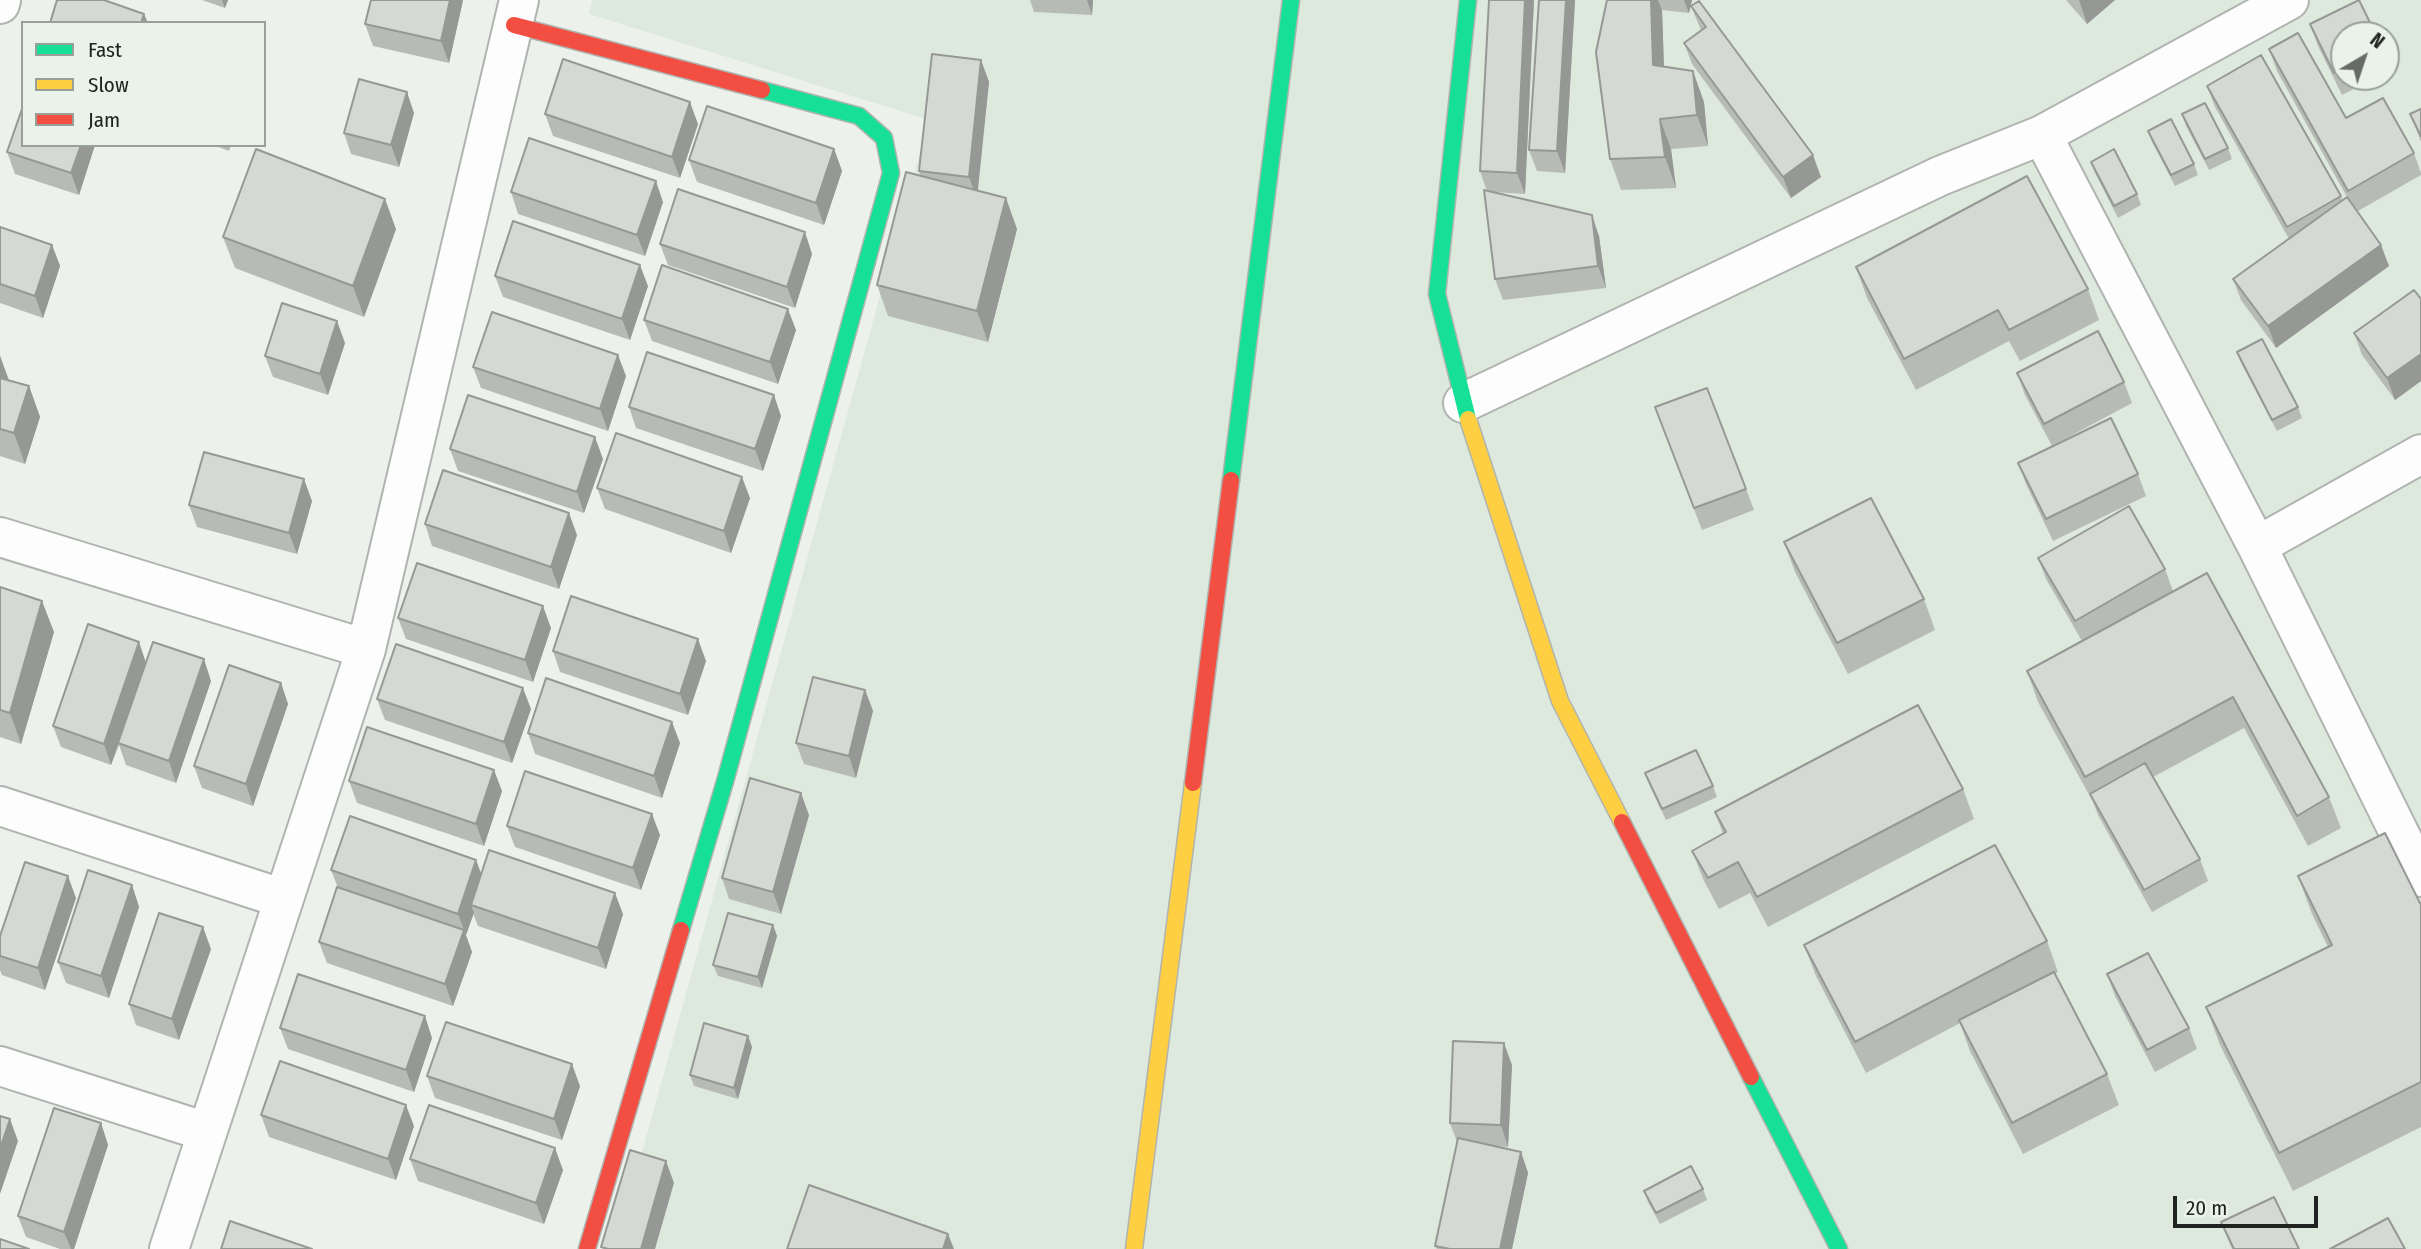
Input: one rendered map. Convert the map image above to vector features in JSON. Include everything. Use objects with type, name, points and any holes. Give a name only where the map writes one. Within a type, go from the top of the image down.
[{"type":"street","points":[[1134,1249],[1291,0]]},
{"type":"street","points":[[1468,0],[1437,294],[1464,403],[1560,701],[1839,1249]]},
{"type":"street","points":[[1464,403],[1940,176],[2042,135],[2289,0]]},
{"type":"street","points":[[169,1249],[366,649],[517,12],[859,116],[884,138],[891,173],[726,778],[587,1249]]},
{"type":"street","points":[[2042,135],[2257,546],[2421,877]]},
{"type":"street","points":[[2257,546],[2421,454]]},
{"type":"street","points":[[0,537],[366,649]]},
{"type":"street","points":[[0,806],[284,899]]},
{"type":"street","points":[[0,1066],[206,1132]]},
{"type":"shaded area","points":[[592,0],[2421,0],[2421,1249],[615,1249],[929,120],[589,14]]},
{"type":"building","points":[[57,0],[104,0],[144,14],[142,21],[51,21]]},
{"type":"building","points":[[371,0],[450,0],[441,41],[365,24]]},
{"type":"building","points":[[1489,0],[1525,0],[1517,173],[1480,171]]},
{"type":"building","points":[[1539,0],[1566,0],[1557,151],[1529,150]]},
{"type":"building","points":[[1607,0],[1651,0],[1653,65],[1693,71],[1697,115],[1660,119],[1665,157],[1610,159],[1596,52]]},
{"type":"building","points":[[2359,0],[2369,21],[2330,21],[2330,65],[2310,24]]},
{"type":"building","points":[[1699,1],[1813,155],[1783,177],[1684,43],[1706,27],[1691,6]]},
{"type":"building","points":[[2298,33],[2346,118],[2383,98],[2414,153],[2348,191],[2269,49]]},
{"type":"building","points":[[932,54],[981,60],[969,177],[919,171]]},
{"type":"building","points":[[2261,55],[2341,196],[2287,227],[2207,86]]},
{"type":"building","points":[[563,59],[690,102],[672,157],[545,114]]},
{"type":"building","points":[[359,79],[407,92],[391,145],[344,133]]},
{"type":"building","points":[[2205,103],[2228,148],[2205,159],[2182,114]]},
{"type":"building","points":[[707,106],[834,149],[816,203],[689,160]]},
{"type":"building","points":[[2421,109],[2421,136],[2410,114]]},
{"type":"building","points":[[21,112],[21,147],[80,147],[71,173],[7,152]]},
{"type":"building","points":[[2171,119],[2194,164],[2171,175],[2148,131]]},
{"type":"building","points":[[529,138],[656,181],[637,235],[511,192]]},
{"type":"building","points":[[256,149],[385,199],[353,286],[223,237]]},
{"type":"building","points":[[2114,149],[2137,194],[2114,206],[2091,162]]},
{"type":"building","points":[[906,172],[1006,198],[977,311],[877,285]]},
{"type":"building","points":[[2027,176],[2088,289],[2009,330],[1998,310],[1904,359],[1856,267]]},
{"type":"building","points":[[678,189],[805,232],[787,287],[660,244]]},
{"type":"building","points":[[1484,190],[1592,215],[1598,266],[1495,279]]},
{"type":"building","points":[[2347,197],[2381,245],[2268,326],[2233,279]]},
{"type":"building","points":[[513,221],[640,265],[622,319],[495,276]]},
{"type":"building","points":[[0,227],[52,245],[35,296],[0,284]]},
{"type":"building","points":[[662,265],[788,309],[770,362],[644,320]]},
{"type":"building","points":[[2414,290],[2421,299],[2421,354],[2387,378],[2354,333]]},
{"type":"building","points":[[282,303],[337,321],[320,374],[265,356]]},
{"type":"building","points":[[492,312],[618,355],[600,409],[473,367]]},
{"type":"building","points":[[2098,331],[2124,382],[2044,424],[2017,373]]},
{"type":"building","points":[[2262,339],[2298,407],[2272,420],[2237,352]]},
{"type":"building","points":[[647,352],[774,395],[755,449],[629,407]]},
{"type":"building","points":[[0,378],[29,386],[14,433],[0,429]]},
{"type":"building","points":[[1707,388],[1746,489],[1694,508],[1655,407]]},
{"type":"building","points":[[468,395],[595,437],[577,492],[450,449]]},
{"type":"building","points":[[2111,418],[2138,474],[2046,519],[2018,463]]},
{"type":"building","points":[[616,433],[742,477],[724,531],[597,488]]},
{"type":"building","points":[[204,452],[304,479],[289,533],[189,505]]},
{"type":"building","points":[[443,470],[569,513],[551,567],[425,524]]},
{"type":"building","points":[[1871,498],[1924,599],[1837,643],[1784,542]]},
{"type":"building","points":[[2129,506],[2165,569],[2075,621],[2038,558]]},
{"type":"building","points":[[417,563],[543,606],[525,660],[398,618]]},
{"type":"building","points":[[2207,573],[2329,797],[2297,816],[2233,697],[2085,777],[2027,671]]},
{"type":"building","points":[[0,587],[42,601],[10,713],[0,710]]},
{"type":"building","points":[[571,596],[698,639],[680,694],[553,651]]},
{"type":"building","points":[[88,624],[139,642],[104,744],[53,726]]},
{"type":"building","points":[[153,642],[204,659],[169,761],[118,743]]},
{"type":"building","points":[[396,644],[523,688],[504,742],[377,699]]},
{"type":"building","points":[[229,665],[281,683],[246,784],[194,766]]},
{"type":"building","points":[[813,677],[865,690],[849,756],[796,743]]},
{"type":"building","points":[[546,678],[672,722],[654,776],[528,733]]},
{"type":"building","points":[[1918,705],[1963,789],[1757,897],[1738,862],[1708,878],[1692,851],[1726,832],[1715,812]]},
{"type":"building","points":[[367,727],[494,770],[476,824],[349,781]]},
{"type":"building","points":[[1696,750],[1713,786],[1662,809],[1645,773]]},
{"type":"building","points":[[2145,763],[2200,859],[2144,890],[2090,794]]},
{"type":"building","points":[[525,771],[652,814],[633,868],[507,826]]},
{"type":"building","points":[[750,778],[801,793],[773,892],[722,878]]},
{"type":"building","points":[[350,816],[476,860],[458,914],[331,870]]},
{"type":"building","points":[[2385,833],[2421,905],[2421,1082],[2279,1153],[2206,1007],[2332,945],[2298,876]]},
{"type":"building","points":[[1995,845],[2047,941],[1855,1042],[1804,945]]},
{"type":"building","points":[[489,850],[615,893],[598,948],[471,905]]},
{"type":"building","points":[[25,862],[68,876],[38,968],[0,956],[0,936]]},
{"type":"building","points":[[88,870],[132,885],[101,976],[58,962]]},
{"type":"building","points":[[337,887],[464,930],[445,984],[319,942]]},
{"type":"building","points":[[159,913],[203,927],[172,1019],[129,1004]]},
{"type":"building","points":[[728,913],[773,925],[758,977],[713,965]]},
{"type":"building","points":[[2148,953],[2189,1028],[2147,1050],[2107,974]]},
{"type":"building","points":[[2054,972],[2107,1074],[2012,1123],[1959,1020]]},
{"type":"building","points":[[298,974],[425,1016],[406,1070],[280,1028]]},
{"type":"building","points":[[446,1022],[572,1064],[554,1119],[427,1076]]},
{"type":"building","points":[[704,1023],[748,1036],[734,1088],[690,1075]]},
{"type":"building","points":[[1453,1041],[1504,1043],[1501,1125],[1450,1123]]},
{"type":"building","points":[[280,1061],[406,1105],[388,1159],[261,1115]]},
{"type":"building","points":[[429,1105],[555,1148],[536,1203],[410,1159]]},
{"type":"building","points":[[54,1108],[101,1123],[64,1232],[18,1216]]},
{"type":"building","points":[[0,1116],[10,1119],[0,1149]]},
{"type":"building","points":[[1458,1138],[1521,1152],[1500,1249],[1450,1249],[1435,1246]]},
{"type":"building","points":[[630,1150],[666,1161],[641,1249],[608,1249],[601,1247]]},
{"type":"building","points":[[1691,1166],[1703,1189],[1656,1213],[1644,1191]]},
{"type":"building","points":[[809,1185],[948,1234],[943,1249],[787,1249]]},
{"type":"building","points":[[2274,1197],[2299,1249],[2234,1249],[2221,1222]]},
{"type":"building","points":[[2388,1218],[2405,1249],[2330,1249]]},
{"type":"building","points":[[230,1221],[312,1249],[221,1249]]},
{"type":"building","points":[[0,1239],[29,1249],[0,1249]]},
{"type":"traffic: fast","points":[[1231,480],[1291,0]]},
{"type":"traffic: fast","points":[[1468,0],[1437,294],[1468,419]]},
{"type":"traffic: fast","points":[[681,930],[726,778],[891,173],[884,138],[859,116],[762,90]]},
{"type":"traffic: fast","points":[[1751,1077],[1839,1249]]},
{"type":"traffic: slow","points":[[1468,419],[1560,701],[1622,822]]},
{"type":"traffic: slow","points":[[1134,1249],[1193,783]]},
{"type":"traffic: jam","points":[[514,25],[762,90]]},
{"type":"traffic: jam","points":[[1193,783],[1231,480]]},
{"type":"traffic: jam","points":[[1622,822],[1751,1077]]},
{"type":"traffic: jam","points":[[587,1249],[681,930]]}]
